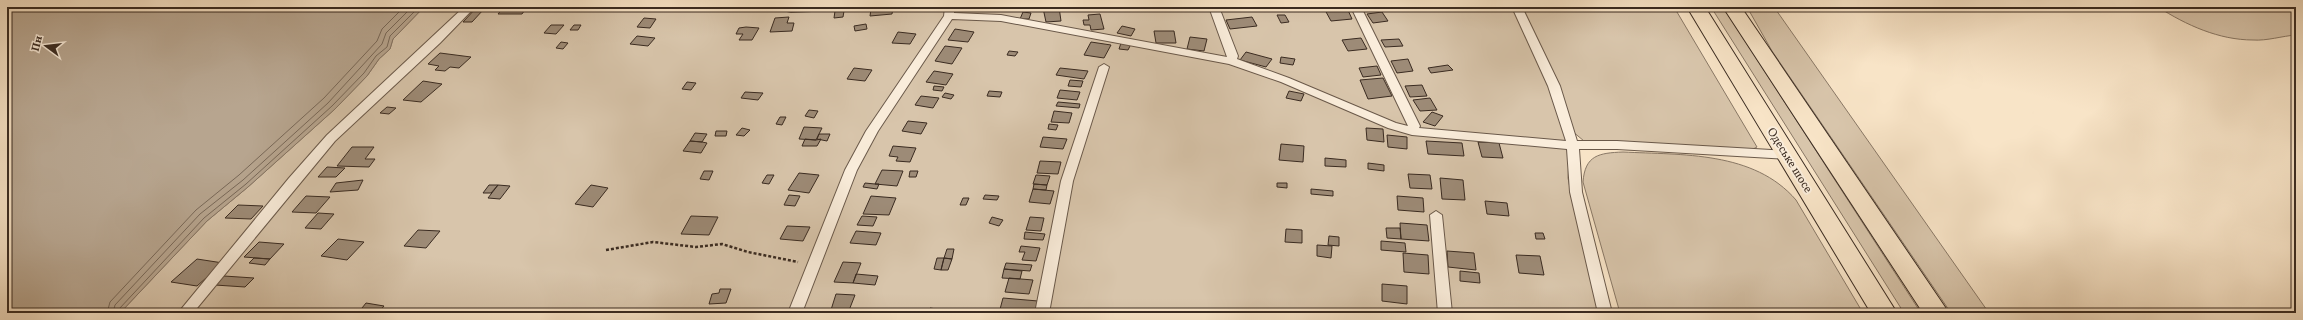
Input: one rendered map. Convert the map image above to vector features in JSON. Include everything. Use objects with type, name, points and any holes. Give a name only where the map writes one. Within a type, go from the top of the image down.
[{"type":"highway","name":"Одеське шосе","points":[[1696,7],[1884,313]]},
{"type":"highway","points":[[1732,7],[1936,313]]},
{"type":"lane","points":[[185,313],[220,274],[274,202],[332,138],[377,93],[470,7]]},
{"type":"lane","points":[[791,9],[832,7]]},
{"type":"lane","points":[[1214,7],[1232,56],[1231,61]]},
{"type":"lane","points":[[1356,7],[1414,126],[1412,131]]},
{"type":"lane","points":[[1517,7],[1554,86],[1574,146],[1573,167],[1576,192],[1605,313]]},
{"type":"lane","points":[[795,313],[814,266],[831,216],[851,170],[872,131],[949,11],[1001,18],[1231,61],[1285,80],[1392,126],[1412,131],[1574,146],[1639,146],[1788,155]]},
{"type":"lane","points":[[1042,313],[1067,182],[1104,67]]},
{"type":"lane","points":[[1436,215],[1445,313]]},
{"type":"path","points":[[606,250],[653,242],[675,243],[696,247],[722,244],[748,252],[814,266]]},
{"type":"shaded area","points":[[424,7],[1514,7],[1551,87],[1563,124],[1569,157],[1568,178],[1599,313],[120,313],[207,221],[248,187],[335,109],[367,76],[379,59],[390,49],[393,39]]},
{"type":"shaded area","points":[[1520,7],[1674,7],[1757,147],[1751,150],[1584,141],[1572,131]]},
{"type":"shaded area","points":[[1711,7],[1723,7],[1921,313],[1904,313]]},
{"type":"shaded area","points":[[1747,7],[1774,7],[1989,313],[1951,313],[1772,51]]},
{"type":"shaded area","points":[[2158,7],[2296,7],[2296,35],[2258,40],[2228,37],[2191,25]]},
{"type":"shaded area","points":[[1623,152],[1669,154],[1716,159],[1738,164],[1760,172],[1779,184],[1796,200],[1863,313],[1620,313],[1583,182],[1584,173],[1587,166],[1595,157],[1607,153]]},
{"type":"water","points":[[7,7],[424,7],[393,39],[390,49],[379,59],[367,76],[335,109],[248,187],[207,221],[120,313],[7,313]]},
{"type":"building","points":[[504,7],[527,7],[522,14],[498,14]]},
{"type":"building","points":[[1059,7],[1061,21],[1046,22],[1043,8]]},
{"type":"building","points":[[1189,7],[1206,7],[1205,10],[1189,9]]},
{"type":"building","points":[[1222,7],[1243,7],[1244,10],[1224,11]]},
{"type":"building","points":[[476,8],[484,9],[472,22],[463,22]]},
{"type":"building","points":[[893,8],[892,14],[870,16],[871,9]]},
{"type":"building","points":[[1347,8],[1352,19],[1331,21],[1325,10]]},
{"type":"building","points":[[835,11],[844,11],[843,17],[834,18]]},
{"type":"building","points":[[1023,12],[1031,13],[1029,19],[1020,19]]},
{"type":"building","points":[[1382,12],[1388,21],[1373,23],[1367,14]]},
{"type":"building","points":[[1100,14],[1104,29],[1091,30],[1090,25],[1084,25],[1083,20],[1089,20],[1088,15]]},
{"type":"building","points":[[1277,15],[1285,15],[1289,22],[1281,23]]},
{"type":"building","points":[[789,17],[787,23],[794,23],[792,31],[770,32],[775,18]]},
{"type":"building","points":[[1252,17],[1257,26],[1230,29],[1226,20]]},
{"type":"building","points":[[644,18],[656,19],[650,28],[637,27]]},
{"type":"building","points":[[866,24],[867,29],[855,31],[854,26]]},
{"type":"building","points":[[551,25],[564,25],[556,34],[544,33]]},
{"type":"building","points":[[574,25],[581,25],[578,30],[570,30]]},
{"type":"building","points":[[1122,26],[1135,29],[1131,36],[1117,33]]},
{"type":"building","points":[[739,28],[759,28],[752,40],[739,40],[743,34],[736,34]]},
{"type":"building","points":[[955,29],[974,32],[968,42],[948,40]]},
{"type":"building","points":[[1154,31],[1174,31],[1176,43],[1156,43]]},
{"type":"building","points":[[898,32],[916,34],[910,44],[892,43]]},
{"type":"building","points":[[637,36],[655,38],[648,46],[630,44]]},
{"type":"building","points":[[1190,37],[1207,39],[1204,51],[1187,49]]},
{"type":"building","points":[[1361,38],[1367,49],[1348,51],[1342,40]]},
{"type":"building","points":[[1399,39],[1403,46],[1385,47],[1381,40]]},
{"type":"building","points":[[561,42],[568,43],[563,49],[556,48]]},
{"type":"building","points":[[1091,42],[1111,45],[1104,58],[1084,55]]},
{"type":"building","points":[[1121,43],[1131,44],[1128,50],[1119,49]]},
{"type":"building","points":[[945,46],[962,48],[952,64],[935,61]]},
{"type":"building","points":[[1009,51],[1018,52],[1015,56],[1007,55]]},
{"type":"building","points":[[1246,52],[1272,59],[1266,67],[1240,60]]},
{"type":"building","points":[[440,53],[471,57],[459,68],[450,67],[445,71],[435,70],[439,66],[428,64]]},
{"type":"building","points":[[1281,57],[1295,59],[1293,65],[1280,63]]},
{"type":"building","points":[[1408,59],[1413,71],[1397,73],[1391,61]]},
{"type":"building","points":[[1448,65],[1453,70],[1431,73],[1428,68]]},
{"type":"building","points":[[1377,66],[1381,75],[1363,77],[1359,68]]},
{"type":"building","points":[[854,68],[872,70],[865,81],[847,79]]},
{"type":"building","points":[[1060,68],[1088,71],[1084,79],[1056,75]]},
{"type":"building","points":[[934,71],[953,74],[946,85],[926,82]]},
{"type":"building","points":[[1383,78],[1392,96],[1368,99],[1360,80]]},
{"type":"building","points":[[1070,80],[1083,81],[1081,87],[1068,86]]},
{"type":"building","points":[[423,81],[442,84],[421,102],[403,100]]},
{"type":"building","points":[[687,82],[696,83],[691,90],[682,89]]},
{"type":"building","points":[[1422,85],[1427,96],[1410,97],[1405,86]]},
{"type":"building","points":[[934,86],[944,87],[942,91],[933,90]]},
{"type":"building","points":[[1060,90],[1080,92],[1077,100],[1057,98]]},
{"type":"building","points":[[989,91],[1002,92],[1000,97],[987,96]]},
{"type":"building","points":[[1289,91],[1304,94],[1301,101],[1286,98]]},
{"type":"building","points":[[745,92],[763,93],[758,100],[741,98]]},
{"type":"building","points":[[945,93],[954,95],[951,99],[942,97]]},
{"type":"building","points":[[921,96],[939,98],[933,108],[915,105]]},
{"type":"building","points":[[1430,98],[1437,110],[1420,111],[1413,100]]},
{"type":"building","points":[[1058,102],[1080,104],[1079,108],[1056,106]]},
{"type":"building","points":[[387,107],[396,108],[389,114],[380,113]]},
{"type":"building","points":[[809,110],[818,111],[814,118],[805,116]]},
{"type":"building","points":[[1054,111],[1072,113],[1069,123],[1051,122]]},
{"type":"building","points":[[1432,112],[1443,116],[1435,126],[1423,122]]},
{"type":"building","points":[[780,117],[786,117],[782,125],[776,124]]},
{"type":"building","points":[[908,121],[927,123],[921,134],[902,131]]},
{"type":"building","points":[[1049,124],[1058,125],[1056,130],[1048,129]]},
{"type":"building","points":[[804,127],[822,128],[816,140],[799,139]]},
{"type":"building","points":[[742,128],[750,130],[744,136],[736,135]]},
{"type":"building","points":[[1366,128],[1383,129],[1384,142],[1367,140]]},
{"type":"building","points":[[716,131],[727,131],[726,136],[715,136]]},
{"type":"building","points":[[695,133],[707,134],[702,142],[690,141]]},
{"type":"building","points":[[819,134],[830,134],[827,141],[817,139]]},
{"type":"building","points":[[1387,135],[1407,137],[1407,149],[1388,147]]},
{"type":"building","points":[[1043,137],[1067,139],[1063,149],[1040,147]]},
{"type":"building","points":[[805,139],[821,139],[817,146],[802,146]]},
{"type":"building","points":[[690,141],[707,143],[701,153],[683,151]]},
{"type":"building","points":[[1426,141],[1462,143],[1464,156],[1428,154]]},
{"type":"building","points":[[1478,142],[1499,143],[1503,158],[1482,157]]},
{"type":"building","points":[[1281,144],[1304,146],[1303,162],[1279,160]]},
{"type":"building","points":[[893,146],[916,148],[910,162],[896,161],[898,157],[889,156]]},
{"type":"building","points":[[352,147],[374,147],[365,159],[375,159],[369,167],[337,166]]},
{"type":"building","points":[[1325,158],[1346,160],[1346,167],[1325,166]]},
{"type":"building","points":[[1040,161],[1061,162],[1058,174],[1037,173]]},
{"type":"building","points":[[1368,163],[1384,165],[1384,171],[1368,169]]},
{"type":"building","points":[[327,167],[345,168],[336,177],[318,177]]},
{"type":"building","points":[[882,170],[903,171],[897,186],[875,184]]},
{"type":"building","points":[[704,171],[713,171],[709,180],[700,179]]},
{"type":"building","points":[[910,171],[918,171],[916,177],[909,177]]},
{"type":"building","points":[[799,173],[819,175],[809,193],[788,190]]},
{"type":"building","points":[[1408,174],[1430,175],[1432,189],[1410,188]]},
{"type":"building","points":[[767,175],[774,175],[769,184],[762,183]]},
{"type":"building","points":[[1036,175],[1050,176],[1047,185],[1033,184]]},
{"type":"building","points":[[1440,178],[1463,180],[1465,200],[1442,199]]},
{"type":"building","points":[[363,180],[358,190],[330,192],[336,183]]},
{"type":"building","points":[[865,183],[879,184],[877,189],[863,187]]},
{"type":"building","points":[[1277,183],[1287,183],[1287,188],[1277,187]]},
{"type":"building","points":[[1034,184],[1047,185],[1046,190],[1033,189]]},
{"type":"building","points":[[489,185],[498,185],[491,193],[483,193]]},
{"type":"building","points":[[498,185],[510,186],[500,199],[488,198]]},
{"type":"building","points":[[591,185],[608,188],[593,207],[575,204]]},
{"type":"building","points":[[1033,189],[1054,191],[1050,204],[1029,202]]},
{"type":"building","points":[[1311,189],[1333,191],[1333,196],[1311,194]]},
{"type":"building","points":[[789,195],[800,196],[795,206],[784,205]]},
{"type":"building","points":[[985,195],[999,196],[997,200],[983,199]]},
{"type":"building","points":[[306,196],[330,197],[316,213],[292,212]]},
{"type":"building","points":[[871,196],[896,198],[889,215],[863,214]]},
{"type":"building","points":[[1397,196],[1423,198],[1424,212],[1398,210]]},
{"type":"building","points":[[963,198],[969,198],[966,205],[960,205]]},
{"type":"building","points":[[1485,201],[1507,203],[1509,216],[1487,214]]},
{"type":"building","points":[[238,205],[263,206],[251,219],[225,218]]},
{"type":"building","points":[[318,213],[334,214],[321,229],[305,228]]},
{"type":"building","points":[[691,216],[718,217],[709,235],[681,234]]},
{"type":"building","points":[[862,216],[877,217],[873,226],[857,225]]},
{"type":"building","points":[[992,217],[1003,220],[999,226],[989,223]]},
{"type":"building","points":[[1030,217],[1044,218],[1041,231],[1026,230]]},
{"type":"building","points":[[1400,223],[1427,225],[1429,241],[1401,239]]},
{"type":"building","points":[[787,226],[810,227],[803,241],[780,239]]},
{"type":"building","points":[[1386,228],[1400,228],[1401,239],[1387,238]]},
{"type":"building","points":[[1286,229],[1302,230],[1302,243],[1285,242]]},
{"type":"building","points":[[418,230],[440,231],[426,248],[404,246]]},
{"type":"building","points":[[856,231],[881,233],[876,245],[850,243]]},
{"type":"building","points":[[1025,232],[1045,234],[1043,240],[1024,239]]},
{"type":"building","points":[[1535,233],[1543,233],[1545,239],[1536,239]]},
{"type":"building","points":[[1329,236],[1339,237],[1339,246],[1328,245]]},
{"type":"building","points":[[338,239],[364,242],[347,260],[321,256]]},
{"type":"building","points":[[1381,241],[1405,243],[1406,252],[1381,250]]},
{"type":"building","points":[[259,242],[284,244],[270,259],[244,257]]},
{"type":"building","points":[[1317,245],[1332,246],[1331,258],[1317,256]]},
{"type":"building","points":[[1021,246],[1040,248],[1036,261],[1022,260],[1025,252],[1019,252]]},
{"type":"building","points":[[947,249],[954,249],[952,259],[944,258]]},
{"type":"building","points":[[1447,251],[1474,253],[1476,270],[1448,267]]},
{"type":"building","points":[[1403,253],[1428,255],[1429,274],[1404,272]]},
{"type":"building","points":[[1516,255],[1540,256],[1544,275],[1519,273]]},
{"type":"building","points":[[254,258],[270,259],[265,265],[249,263]]},
{"type":"building","points":[[937,258],[944,258],[941,270],[934,269]]},
{"type":"building","points":[[944,258],[952,259],[948,270],[941,270]]},
{"type":"building","points":[[197,259],[223,263],[197,286],[171,282]]},
{"type":"building","points":[[843,262],[861,263],[853,283],[834,282]]},
{"type":"building","points":[[1006,263],[1032,265],[1030,271],[1004,269]]},
{"type":"building","points":[[1004,269],[1022,271],[1020,279],[1002,278]]},
{"type":"building","points":[[1460,271],[1479,273],[1480,283],[1460,281]]},
{"type":"building","points":[[856,274],[878,276],[875,285],[853,283]]},
{"type":"building","points":[[224,276],[254,278],[245,287],[215,285]]},
{"type":"building","points":[[1009,278],[1033,280],[1029,294],[1005,292]]},
{"type":"building","points":[[1382,284],[1407,286],[1407,304],[1382,301]]},
{"type":"building","points":[[720,289],[731,289],[726,303],[709,304],[712,294],[719,293]]},
{"type":"building","points":[[836,294],[855,295],[848,313],[830,313]]},
{"type":"building","points":[[1003,298],[1038,301],[1035,312],[999,313]]},
{"type":"building","points":[[366,303],[384,306],[378,313],[358,313]]},
{"type":"building","points":[[930,308],[937,309],[936,313],[928,313]]}]
